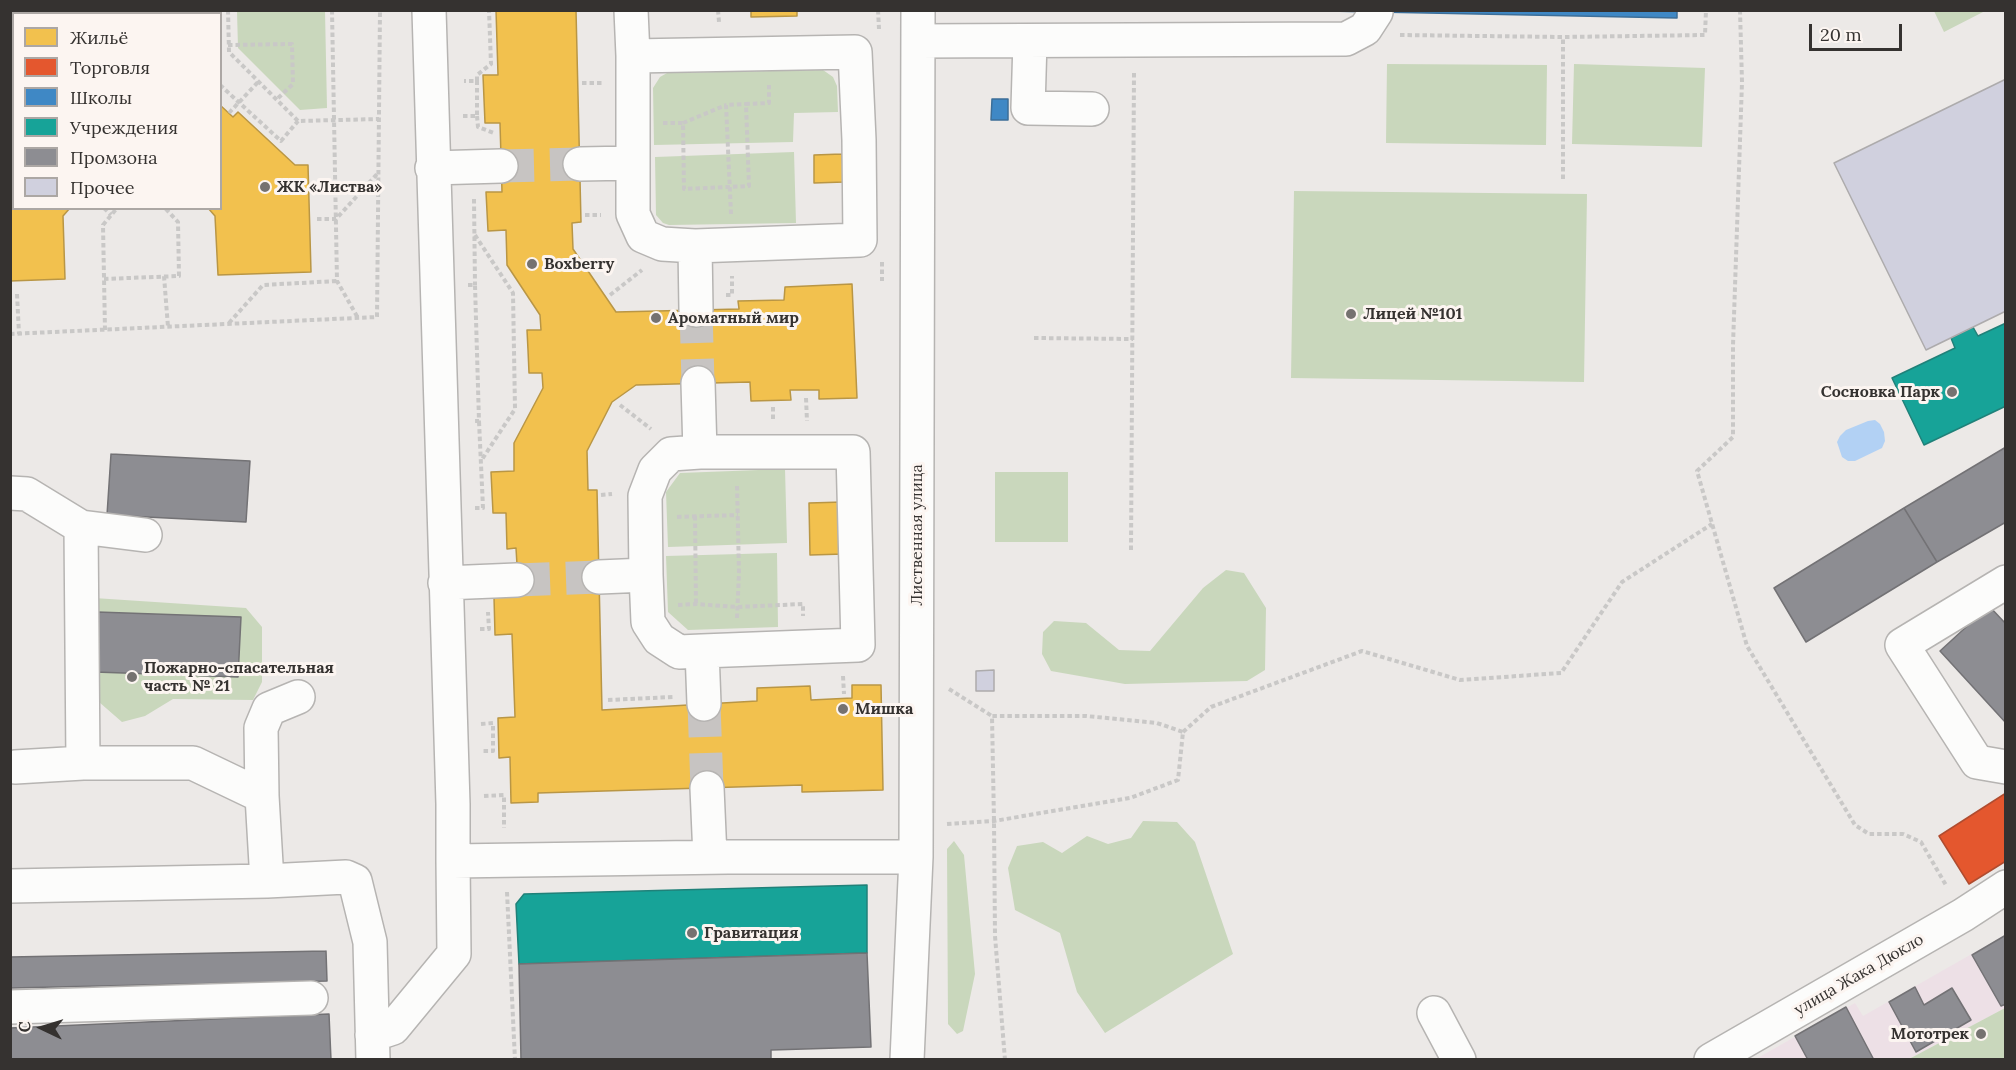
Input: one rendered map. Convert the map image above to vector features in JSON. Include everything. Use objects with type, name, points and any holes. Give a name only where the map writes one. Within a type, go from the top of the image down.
[{"type":"street","points":[[372,1047],[393,1028],[454,954],[453,804],[429,10]]},
{"type":"street","points":[[631,10],[633,214],[643,236],[662,244],[695,246],[860,240],[860,140],[855,52],[633,56]]},
{"type":"street","points":[[918,26],[1030,41],[1346,39],[1371,21]]},
{"type":"street","name":"Лиственная улица","points":[[907,1059],[916,857],[918,26]]},
{"type":"street","points":[[1030,41],[1028,108],[1092,109]]},
{"type":"street","points":[[580,164],[632,163]]},
{"type":"street","points":[[432,168],[501,166]]},
{"type":"street","points":[[695,246],[696,310]]},
{"type":"street","points":[[698,383],[700,452]]},
{"type":"street","points":[[700,452],[853,452],[858,645],[679,652],[660,639],[648,622],[645,496],[655,470],[671,454],[700,452]]},
{"type":"street","points":[[10,494],[27,494],[81,527],[145,535]]},
{"type":"street","points":[[81,527],[83,763]]},
{"type":"street","points":[[599,577],[647,591]]},
{"type":"street","points":[[445,583],[517,580]]},
{"type":"street","points":[[2006,582],[1902,645],[1977,762],[2006,767]]},
{"type":"street","points":[[702,651],[704,700]]},
{"type":"street","points":[[267,881],[261,728],[268,709],[298,697]]},
{"type":"street","points":[[15,767],[83,763],[193,763],[262,796]]},
{"type":"street","points":[[707,788],[710,857]]},
{"type":"street","points":[[453,861],[916,857]]},
{"type":"street","points":[[10,886],[267,881],[346,877],[355,881],[370,942],[372,1047]]},
{"type":"street","name":"улица Жака Дюкло","points":[[1711,1059],[1963,915],[2006,887]]},
{"type":"street","points":[[10,1007],[311,998]]},
{"type":"street","points":[[1434,1013],[1459,1059]]},
{"type":"path","points":[[228,10],[228,52],[298,121]]},
{"type":"path","points":[[332,10],[337,281],[358,318]]},
{"type":"path","points":[[10,334],[377,317],[380,10]]},
{"type":"path","points":[[454,117],[477,116],[477,75],[491,64],[489,10]]},
{"type":"path","points":[[1371,21],[1387,34],[1563,37],[1705,35],[1706,10]]},
{"type":"path","points":[[1740,10],[1742,82],[1733,345],[1733,437],[1697,471],[1747,646],[1855,825],[1869,834],[1903,834],[1921,842],[1963,915]]},
{"type":"path","points":[[222,37],[228,37]]},
{"type":"path","points":[[1563,37],[1563,179]]},
{"type":"path","points":[[1131,550],[1134,39]]},
{"type":"path","points":[[228,45],[292,44],[293,84],[276,100]]},
{"type":"path","points":[[632,124],[683,123],[726,105],[769,103],[769,54]]},
{"type":"path","points":[[453,81],[477,81]]},
{"type":"path","points":[[230,113],[258,82]]},
{"type":"path","points":[[582,83],[611,82]]},
{"type":"path","points":[[222,87],[281,141],[298,121],[379,118]]},
{"type":"path","points":[[683,123],[684,189],[750,186],[746,104]]},
{"type":"path","points":[[726,105],[732,245]]},
{"type":"path","points":[[317,219],[336,219],[378,173]]},
{"type":"path","points":[[473,189],[475,285]]},
{"type":"path","points":[[106,210],[111,215]]},
{"type":"path","points":[[105,330],[103,225],[115,210]]},
{"type":"path","points":[[104,279],[178,276],[178,222],[167,210]]},
{"type":"path","points":[[475,235],[513,293],[515,409],[481,461]]},
{"type":"path","points":[[609,295],[649,264]]},
{"type":"path","points":[[164,276],[168,327]]},
{"type":"path","points":[[229,324],[263,285],[337,281]]},
{"type":"path","points":[[17,294],[19,334]]},
{"type":"path","points":[[1034,339],[1133,339]]},
{"type":"path","points":[[806,398],[807,428]]},
{"type":"path","points":[[620,405],[653,430]]},
{"type":"path","points":[[472,508],[483,508],[479,421]]},
{"type":"path","points":[[737,452],[739,573],[737,649]]},
{"type":"path","points":[[695,516],[696,604]]},
{"type":"path","points":[[937,825],[994,821],[1130,798],[1178,780],[1183,732],[1211,707],[1362,651],[1460,680],[1561,673],[1622,582],[1712,524]]},
{"type":"path","points":[[647,591],[696,604],[737,607],[803,604],[804,647]]},
{"type":"path","points":[[472,629],[489,629],[488,609]]},
{"type":"path","points":[[947,687],[992,716],[1086,716],[1157,723],[1183,732]]},
{"type":"path","points":[[608,700],[704,700]]},
{"type":"path","points":[[992,716],[995,936],[1005,1059]]},
{"type":"path","points":[[477,796],[504,795],[504,860],[515,1059]]},
{"type":"shaded area","points":[[2005,935],[2005,1008],[1909,1059],[1754,1060],[1855,1003],[1863,1016]]},
{"type":"green space","points":[[237,11],[325,11],[327,108],[300,110],[238,48]]},
{"type":"green space","points":[[1934,11],[1985,11],[1944,32]]},
{"type":"green space","points":[[1387,64],[1547,65],[1546,145],[1386,143]]},
{"type":"green space","points":[[1574,64],[1705,68],[1702,147],[1572,144]]},
{"type":"green space","points":[[823,70],[833,77],[837,86],[838,112],[794,113],[793,142],[654,145],[653,88],[660,77],[667,73]]},
{"type":"green space","points":[[794,152],[796,223],[669,225],[663,223],[656,215],[655,157]]},
{"type":"green space","points":[[1294,191],[1587,194],[1584,382],[1291,378]]},
{"type":"green space","points":[[785,469],[787,543],[668,547],[666,492],[680,473]]},
{"type":"green space","points":[[995,472],[1068,472],[1068,542],[995,542]]},
{"type":"green space","points":[[777,553],[778,627],[688,630],[668,612],[666,556]]},
{"type":"green space","points":[[1226,570],[1244,573],[1266,608],[1265,670],[1247,681],[1125,684],[1051,671],[1042,654],[1043,632],[1054,621],[1086,623],[1119,650],[1150,651],[1203,588]]},
{"type":"green space","points":[[94,598],[246,608],[262,627],[262,682],[253,700],[173,699],[145,716],[122,722],[76,682]]},
{"type":"green space","points":[[1143,821],[1177,822],[1195,842],[1233,954],[1105,1033],[1077,992],[1060,933],[1015,910],[1008,868],[1017,846],[1043,842],[1062,853],[1087,836],[1108,844],[1131,838]]},
{"type":"green space","points":[[954,841],[964,855],[975,974],[963,1031],[957,1034],[948,1024],[947,849]]},
{"type":"green space","name":"Мототрек","points":[[2005,1008],[2005,1059],[1909,1059]]},
{"type":"water","points":[[1875,420],[1884,432],[1885,441],[1882,448],[1855,461],[1848,461],[1842,457],[1837,442],[1840,436],[1846,430]]},
{"type":"building: Жильё","points":[[84,10],[198,10],[198,12],[84,12]]},
{"type":"building: Жильё","points":[[496,10],[576,10],[581,222],[572,223],[573,249],[616,312],[739,309],[738,301],[784,300],[785,287],[852,284],[857,398],[819,399],[819,390],[790,390],[791,400],[751,401],[750,382],[636,385],[612,402],[587,451],[588,490],[597,490],[602,710],[757,701],[757,688],[810,686],[811,700],[852,698],[852,685],[881,685],[883,790],[802,792],[802,785],[538,793],[538,802],[511,803],[510,757],[499,758],[498,718],[515,717],[512,634],[495,635],[494,597],[517,565],[516,548],[507,549],[506,513],[493,513],[491,472],[514,471],[514,443],[543,388],[542,373],[529,373],[527,330],[541,330],[540,315],[507,265],[506,230],[488,231],[486,192],[502,192],[500,123],[485,123],[483,75],[498,75]]},
{"type":"building: Жильё","points":[[751,10],[797,10],[797,16],[751,17]]},
{"type":"building: Жильё","name":"ЖК «Листва»","points":[[222,107],[233,117],[238,112],[295,165],[308,165],[311,272],[218,275],[215,216],[210,210],[222,210]]},
{"type":"building: Жильё","points":[[842,154],[844,182],[814,183],[814,155]]},
{"type":"building: Жильё","points":[[12,156],[12,210],[68,210],[63,216],[65,279],[10,281],[10,158]]},
{"type":"building: Жильё","points":[[843,502],[844,554],[810,555],[809,503]]},
{"type":"building: Торговля","points":[[2006,793],[2006,861],[1969,884],[1939,836]]},
{"type":"building: Школы","points":[[1277,10],[1677,10],[1677,18]]},
{"type":"building: Школы","points":[[992,99],[1008,99],[1008,120],[991,120]]},
{"type":"building: Учреждения","name":"Сосновка Парк","points":[[2006,323],[2006,406],[1924,445],[1892,378],[1955,348],[1951,338],[1973,327],[1978,336]]},
{"type":"building: Учреждения","name":"Гравитация","points":[[867,885],[867,953],[519,964],[516,904],[524,894]]},
{"type":"building: Промзона","points":[[2006,447],[2006,522],[1937,562],[1904,508]]},
{"type":"building: Промзона","points":[[111,454],[250,461],[246,522],[107,515]]},
{"type":"building: Промзона","points":[[1904,508],[1937,562],[1806,642],[1774,588]]},
{"type":"building: Промзона","points":[[1989,606],[2006,624],[2006,723],[1940,651]]},
{"type":"building: Промзона","points":[[97,612],[241,617],[238,677],[95,672]]},
{"type":"building: Промзона","points":[[2006,935],[2006,1004],[2001,1006],[1972,955]]},
{"type":"building: Промзона","points":[[326,951],[327,981],[10,988],[10,957]]},
{"type":"building: Промзона","points":[[867,953],[871,1047],[771,1050],[771,1060],[521,1060],[519,964]]},
{"type":"building: Промзона","points":[[1915,987],[1924,1005],[1952,988],[1971,1020],[1916,1052],[1889,1002]]},
{"type":"building: Промзона","points":[[1846,1007],[1874,1060],[1808,1060],[1795,1036]]},
{"type":"building: Промзона","points":[[329,1014],[331,1060],[10,1060],[10,1028]]},
{"type":"building: Прочее","points":[[2006,79],[2006,311],[1926,350],[1834,163]]},
{"type":"building: Прочее","points":[[994,670],[994,691],[976,691],[976,671]]},
{"type":"tunnel","points":[[501,166],[580,164]]},
{"type":"tunnel","points":[[696,310],[698,383]]},
{"type":"tunnel","points":[[517,580],[599,577]]},
{"type":"tunnel","points":[[704,704],[707,788]]},
{"type":"place","name":"ЖК «Листва»","points":[[265,187]]},
{"type":"place","name":"Boxberry","points":[[532,264]]},
{"type":"place","name":"Лицей №101","points":[[1351,314]]},
{"type":"place","name":"Ароматный мир","points":[[656,318]]},
{"type":"place","name":"Сосновка Парк","points":[[1952,392]]},
{"type":"place","name":"Пожарно-спасательная часть № 21","points":[[132,677]]},
{"type":"place","name":"Мишка","points":[[843,709]]},
{"type":"place","name":"Гравитация","points":[[692,933]]},
{"type":"place","name":"Мототрек","points":[[1981,1034]]}]
